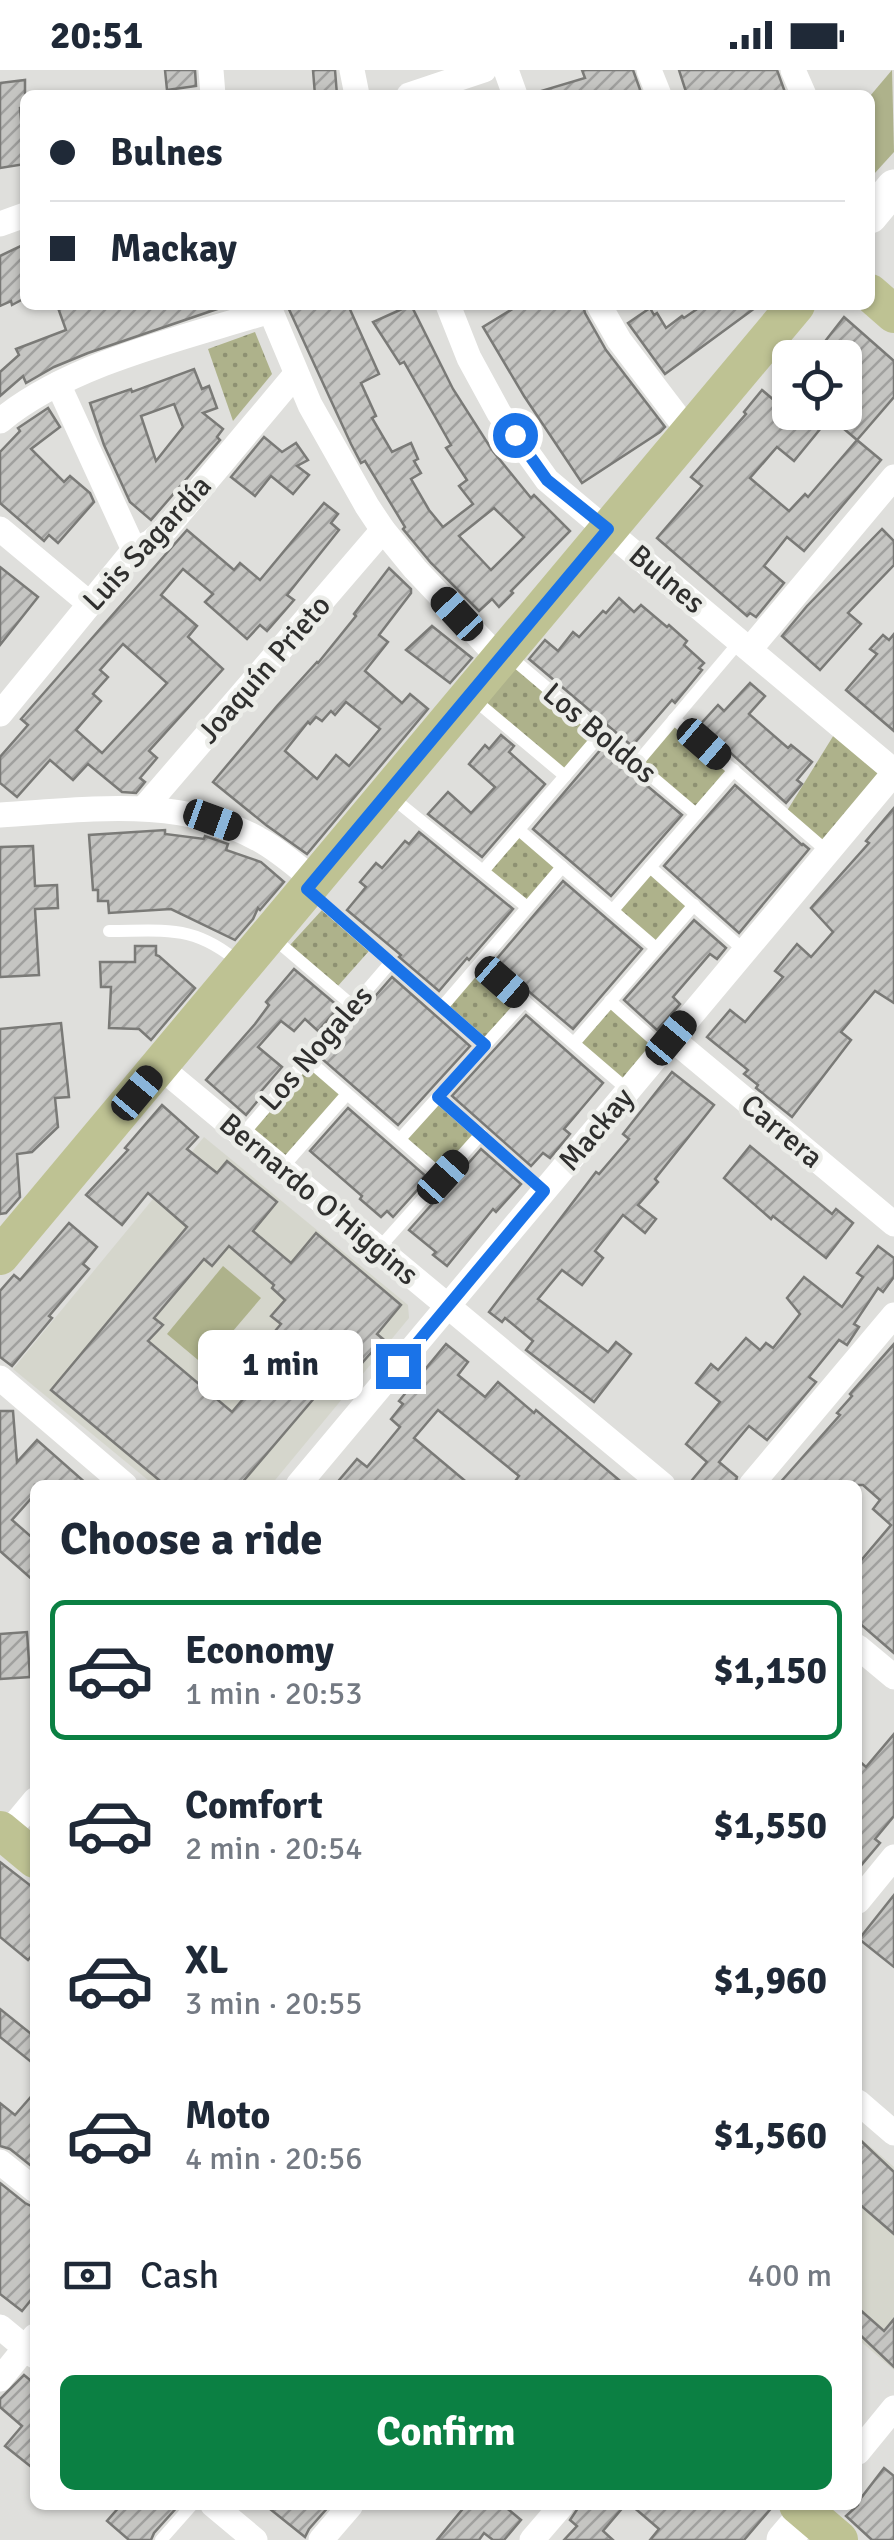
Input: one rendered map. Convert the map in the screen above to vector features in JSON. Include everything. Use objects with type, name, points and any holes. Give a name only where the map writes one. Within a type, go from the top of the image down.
[{"type":"main road","points":[[875,210],[894,186]]},
{"type":"main road","points":[[875,297],[894,314]]},
{"type":"main road","points":[[0,1256],[689,432],[781,311]]},
{"type":"main road","points":[[2,1835],[30,1855]]},
{"type":"main road","points":[[801,2516],[839,2540]]},
{"type":"street","points":[[424,90],[484,70]]},
{"type":"street","points":[[0,421],[58,384],[115,360],[263,310]]},
{"type":"street","points":[[270,310],[310,404],[383,530],[414,569],[502,656]]},
{"type":"street","name":"Bulnes","points":[[450,310],[469,358],[499,413],[547,480],[894,772]]},
{"type":"street","points":[[602,310],[627,352],[689,432]]},
{"type":"street","name":"Luis Sagardía","points":[[0,714],[134,550],[167,528],[296,374]]},
{"type":"street","points":[[58,384],[134,550]]},
{"type":"street","points":[[745,645],[894,477]]},
{"type":"street","points":[[0,529],[90,604]]},
{"type":"street","name":"Joaquín Prieto","points":[[145,807],[383,530]]},
{"type":"street","name":"Mackay","points":[[302,1480],[894,772]]},
{"type":"street","points":[[0,814],[145,807],[213,820],[279,852],[311,885]]},
{"type":"street","name":"Carrera","points":[[667,1043],[894,1224]]},
{"type":"street","name":"Bernardo O'Higgins","points":[[160,1066],[657,1480]]},
{"type":"street","points":[[755,1480],[894,1315]]},
{"type":"street","points":[[0,1378],[120,1480]]},
{"type":"street","points":[[862,1650],[894,1678]]},
{"type":"street","points":[[2,1835],[30,1805]]},
{"type":"street","points":[[862,1896],[894,1857]]},
{"type":"street","points":[[862,2105],[894,2133]]},
{"type":"street","points":[[0,2162],[30,2186]]},
{"type":"street","points":[[0,2327],[30,2346]]},
{"type":"street","points":[[0,2379],[30,2349]]},
{"type":"street","points":[[862,2447],[894,2408]]},
{"type":"street","points":[[219,2510],[255,2540]]},
{"type":"street","points":[[322,2540],[347,2510]]},
{"type":"street","points":[[532,2540],[558,2510]]},
{"type":"lane","points":[[636,764],[745,645]]},
{"type":"lane","name":"Los Boldos","points":[[502,656],[696,814]]},
{"type":"lane","name":"Los Boldos","points":[[469,695],[565,776]]},
{"type":"lane","name":"Los Boldos","points":[[674,719],[828,852]]},
{"type":"lane","points":[[483,871],[601,734]]},
{"type":"lane","points":[[613,910],[734,770]]},
{"type":"lane","points":[[387,793],[528,907]]},
{"type":"lane","points":[[518,830],[656,948]]},
{"type":"lane","points":[[442,1007],[562,867]]},
{"type":"lane","points":[[650,867],[746,952]]},
{"type":"lane","points":[[311,885],[390,962],[485,1045]]},
{"type":"lane","points":[[574,1042],[694,905]]},
{"type":"lane","points":[[109,931],[185,933],[220,946],[243,966]]},
{"type":"lane","points":[[269,934],[353,1006]]},
{"type":"lane","name":"Los Nogales","points":[[242,1135],[390,962]]},
{"type":"lane","points":[[480,962],[628,1090]]},
{"type":"lane","points":[[400,1140],[524,1001]]},
{"type":"lane","points":[[610,1001],[667,1043]]},
{"type":"lane","points":[[307,1059],[443,1177]]},
{"type":"lane","points":[[282,1168],[347,1094]]},
{"type":"lane","points":[[438,1097],[544,1191]]},
{"type":"lane","points":[[379,1248],[481,1134]]},
{"type":"lane","points":[[161,2540],[188,2510]]},
{"type":"shaded area","points":[[204,1137],[408,1305],[409,1318],[275,1480],[148,1480],[13,1369]]},
{"type":"shaded area","points":[[862,2139],[894,2167],[894,2370],[862,2342]]},
{"type":"green space","points":[[892,70],[894,152],[875,173],[875,90]]},
{"type":"green space","points":[[255,332],[272,374],[233,421],[208,349]]},
{"type":"green space","points":[[505,652],[601,734],[565,776],[469,695]]},
{"type":"green space","points":[[674,719],[734,770],[696,813],[636,764]]},
{"type":"green space","points":[[840,725],[894,771],[828,852],[785,814]]},
{"type":"green space","points":[[519,830],[562,867],[527,907],[483,871]]},
{"type":"green space","points":[[650,867],[694,905],[656,948],[613,910]]},
{"type":"green space","points":[[322,910],[369,951],[337,987],[290,945]]},
{"type":"green space","points":[[480,963],[525,1001],[485,1045],[442,1007]]},
{"type":"green space","points":[[610,1001],[663,1048],[628,1090],[574,1043]]},
{"type":"green space","points":[[307,1059],[347,1094],[282,1168],[242,1135]]},
{"type":"green space","points":[[438,1097],[481,1134],[443,1177],[400,1139]]},
{"type":"green space","points":[[223,1266],[261,1298],[204,1365],[167,1334]]},
{"type":"building","points":[[165,70],[195,70],[196,86],[167,90]]},
{"type":"building","points":[[313,70],[335,70],[337,90],[315,90]]},
{"type":"building","points":[[582,70],[633,70],[640,90],[544,90],[585,78]]},
{"type":"building","points":[[679,70],[777,70],[784,90],[685,90]]},
{"type":"building","points":[[25,80],[25,90],[20,90],[20,165],[0,168],[0,83]]},
{"type":"building","points":[[20,246],[20,301],[12,305],[11,301],[0,306],[0,256]]},
{"type":"building","points":[[59,310],[214,310],[88,353],[26,383],[23,376],[0,396],[0,372],[19,355],[16,349],[66,330]]},
{"type":"building","points":[[289,310],[350,310],[379,374],[361,383],[376,416],[372,418],[392,452],[411,443],[421,473],[411,479],[443,527],[473,504],[459,486],[467,480],[446,448],[451,445],[404,362],[400,364],[373,322],[400,310],[414,310],[453,389],[492,450],[531,498],[534,495],[570,531],[499,607],[492,599],[479,611],[403,529],[365,461],[361,463]],"holes":[[[494,508],[524,537],[491,570],[459,536]]]},
{"type":"building","points":[[511,310],[584,310],[606,350],[665,427],[582,483],[483,327]]},
{"type":"building","points":[[647,310],[657,313],[666,328],[696,310],[752,310],[665,374],[628,323]]},
{"type":"building","points":[[844,317],[894,361],[894,397],[857,440],[845,430],[862,430],[862,340],[826,340]]},
{"type":"building","points":[[194,369],[202,389],[209,386],[217,408],[203,413],[223,429],[217,437],[220,440],[151,520],[130,502],[90,403],[131,389],[132,392]],"holes":[[[174,404],[183,427],[156,461],[141,416]]]},
{"type":"building","points":[[762,390],[772,398],[772,430],[819,430],[794,461],[777,447],[750,478],[789,511],[805,494],[808,497],[857,440],[881,460],[804,551],[787,537],[764,566],[784,583],[756,617],[750,613],[747,616],[657,538],[702,486],[691,477]]},
{"type":"building","points":[[48,408],[60,427],[31,449],[64,482],[70,476],[90,493],[94,502],[58,543],[49,535],[44,541],[0,503],[0,452],[20,431],[18,428]]},
{"type":"building","points":[[264,437],[282,452],[296,443],[308,460],[297,466],[309,475],[293,494],[271,476],[255,496],[231,477]]},
{"type":"building","points":[[324,503],[338,514],[331,523],[339,530],[287,595],[294,600],[267,631],[260,625],[247,639],[205,602],[213,594],[183,569],[161,595],[197,626],[188,637],[223,669],[149,751],[157,758],[140,778],[145,782],[136,793],[122,792],[88,764],[73,780],[50,760],[17,797],[0,783],[0,757],[28,725],[21,719],[187,530],[234,570],[240,563],[260,580]],"holes":[[[123,644],[167,683],[102,753],[76,730],[101,701],[93,694],[108,677],[100,670]]]},
{"type":"building","points":[[882,529],[894,541],[894,565],[848,613],[861,624],[820,670],[782,636]]},
{"type":"building","points":[[0,567],[38,597],[0,645]]},
{"type":"building","points":[[389,568],[411,589],[379,635],[388,642],[365,671],[402,703],[410,694],[428,709],[307,854],[213,782],[318,663]],"holes":[[[346,702],[380,729],[349,766],[336,755],[317,779],[285,751],[308,722],[316,717],[322,721],[331,711],[335,715]]]},
{"type":"building","points":[[619,598],[634,612],[641,605],[669,625],[704,663],[675,703],[672,700],[632,746],[529,659],[545,640],[558,651],[573,632],[579,637]]},
{"type":"building","points":[[432,626],[472,658],[450,683],[406,650]]},
{"type":"building","points":[[894,634],[894,731],[846,690],[877,654],[870,649],[883,635],[889,640]]},
{"type":"building","points":[[750,683],[765,696],[749,714],[788,748],[791,745],[812,762],[797,780],[802,784],[786,803],[698,727],[718,705],[724,711]]},
{"type":"building","points":[[501,735],[514,746],[509,752],[545,784],[482,857],[428,814],[448,792],[471,813],[495,787],[469,764],[485,745],[489,749]]},
{"type":"building","points":[[602,748],[682,815],[611,896],[533,829]]},
{"type":"building","points":[[735,785],[809,849],[739,933],[664,866]]},
{"type":"building","points":[[894,808],[894,1003],[875,991],[841,1032],[851,1040],[792,1117],[756,1088],[758,1085],[744,1074],[748,1070],[707,1037],[730,1010],[745,1022],[783,977],[775,971],[797,944],[811,957],[833,932],[811,908],[869,843],[866,841]]},
{"type":"building","points":[[165,830],[165,834],[204,839],[205,836],[228,844],[226,850],[261,862],[284,882],[258,908],[235,940],[171,909],[109,913],[108,901],[98,901],[98,890],[93,890],[89,835]]},
{"type":"building","points":[[419,832],[513,909],[439,991],[347,910],[366,887],[360,882],[376,863],[382,868],[405,841],[409,844]]},
{"type":"building","points":[[33,846],[35,886],[57,885],[58,908],[35,909],[39,975],[0,977],[0,847]]},
{"type":"building","points":[[563,881],[642,949],[573,1029],[494,962]]},
{"type":"building","points":[[694,920],[726,948],[717,959],[710,954],[673,997],[680,1004],[657,1030],[624,1000]]},
{"type":"building","points":[[135,946],[156,946],[156,955],[195,988],[151,1040],[139,1029],[109,1028],[111,987],[101,987],[100,962],[135,962]]},
{"type":"building","points":[[294,969],[339,1007],[318,1031],[305,1019],[294,1031],[281,1021],[258,1047],[282,1067],[246,1115],[206,1080],[255,1024],[269,1005],[266,1002]]},
{"type":"building","points":[[392,977],[470,1046],[398,1125],[321,1058]]},
{"type":"building","points":[[526,1015],[603,1083],[564,1129],[570,1134],[550,1158],[543,1153],[531,1166],[452,1096]]},
{"type":"building","points":[[61,1023],[69,1097],[55,1098],[58,1127],[32,1152],[17,1154],[20,1197],[6,1213],[0,1214],[0,1029]]},
{"type":"building","points":[[672,1072],[714,1105],[638,1205],[656,1219],[645,1233],[623,1215],[595,1251],[603,1258],[582,1285],[562,1270],[538,1299],[608,1352],[616,1342],[631,1354],[594,1402],[526,1350],[533,1341],[505,1318],[502,1322],[489,1312],[596,1172],[599,1174],[629,1139],[623,1134]]},
{"type":"building","points":[[162,1105],[198,1137],[187,1149],[217,1173],[227,1161],[277,1202],[253,1231],[291,1263],[316,1233],[401,1305],[377,1334],[383,1339],[349,1378],[339,1369],[244,1480],[159,1480],[51,1390],[187,1227],[148,1193],[122,1225],[86,1195],[128,1150],[125,1148]],"holes":[[[229,1246],[274,1285],[272,1288],[285,1300],[271,1316],[281,1324],[269,1338],[284,1351],[232,1412],[148,1341],[163,1325],[154,1318],[204,1259],[212,1266]]]},
{"type":"building","points":[[348,1108],[428,1178],[393,1217],[387,1211],[381,1217],[310,1151]]},
{"type":"building","points":[[750,1146],[832,1214],[836,1209],[853,1223],[826,1258],[773,1216],[771,1219],[724,1178]]},
{"type":"building","points":[[481,1149],[521,1184],[496,1212],[493,1209],[447,1266],[409,1230]]},
{"type":"building","points":[[69,1223],[97,1247],[83,1264],[89,1269],[12,1366],[0,1357],[0,1291],[14,1275],[20,1280]]},
{"type":"building","points":[[878,1246],[894,1258],[894,1277],[883,1292],[878,1288],[854,1324],[859,1327],[847,1345],[839,1340],[809,1377],[816,1382],[767,1440],[749,1426],[719,1462],[736,1480],[692,1480],[707,1462],[686,1444],[720,1402],[696,1383],[711,1364],[718,1370],[746,1338],[760,1350],[766,1343],[773,1348],[800,1314],[787,1298],[804,1277],[842,1307],[863,1277],[857,1273]]},
{"type":"building","points":[[446,1344],[468,1362],[458,1375],[485,1397],[498,1382],[619,1480],[516,1480],[519,1476],[438,1410],[414,1438],[464,1480],[339,1480],[357,1459],[367,1467],[400,1427],[391,1419],[403,1404],[399,1401]]},
{"type":"building","points":[[894,1344],[894,1653],[862,1625],[862,1559],[891,1525],[873,1509],[880,1500],[862,1485],[862,1480],[782,1480],[840,1415],[837,1413]]},
{"type":"building","points":[[0,1411],[13,1411],[17,1462],[37,1440],[82,1480],[30,1480],[30,1500],[12,1520],[30,1536],[30,1578],[0,1551]]},
{"type":"building","points":[[27,1632],[30,1677],[0,1679],[0,1634]]},
{"type":"building","points":[[894,1734],[894,1816],[875,1839],[880,1843],[862,1864],[862,1764],[866,1767]]},
{"type":"building","points":[[0,1862],[30,1885],[30,1958],[28,1960],[0,1937]]},
{"type":"building","points":[[894,1895],[894,1967],[862,1941],[862,1935]]},
{"type":"building","points":[[0,2009],[30,2033],[30,2061],[0,2037]]},
{"type":"building","points":[[30,2098],[30,2165],[0,2146],[0,2103],[15,2115]]},
{"type":"building","points":[[862,2142],[894,2172],[894,2234],[862,2206]]},
{"type":"building","points":[[0,2183],[30,2206],[30,2301],[22,2311],[0,2294]]},
{"type":"building","points":[[862,2312],[884,2331],[894,2319],[894,2367],[862,2337]]},
{"type":"building","points":[[24,2375],[30,2380],[30,2466],[5,2446],[22,2426],[0,2407],[0,2399]]},
{"type":"building","points":[[884,2468],[894,2476],[894,2540],[872,2540],[846,2516],[853,2510],[862,2510],[862,2497]]},
{"type":"building","points":[[117,2510],[175,2510],[151,2540],[129,2540],[107,2521]]},
{"type":"building","points":[[271,2510],[326,2510],[305,2537]]},
{"type":"building","points":[[462,2510],[509,2510],[521,2520],[504,2540],[493,2540],[484,2533],[479,2540],[437,2540]]},
{"type":"building","points":[[577,2510],[621,2510],[603,2531],[613,2540],[564,2540],[577,2526],[570,2520]]},
{"type":"building","points":[[637,2510],[770,2510],[744,2540],[650,2540],[659,2529]]},
{"type":"route","points":[[398,1366],[544,1191],[438,1097],[485,1045],[307,889],[608,529],[547,480],[515,435]]}]
